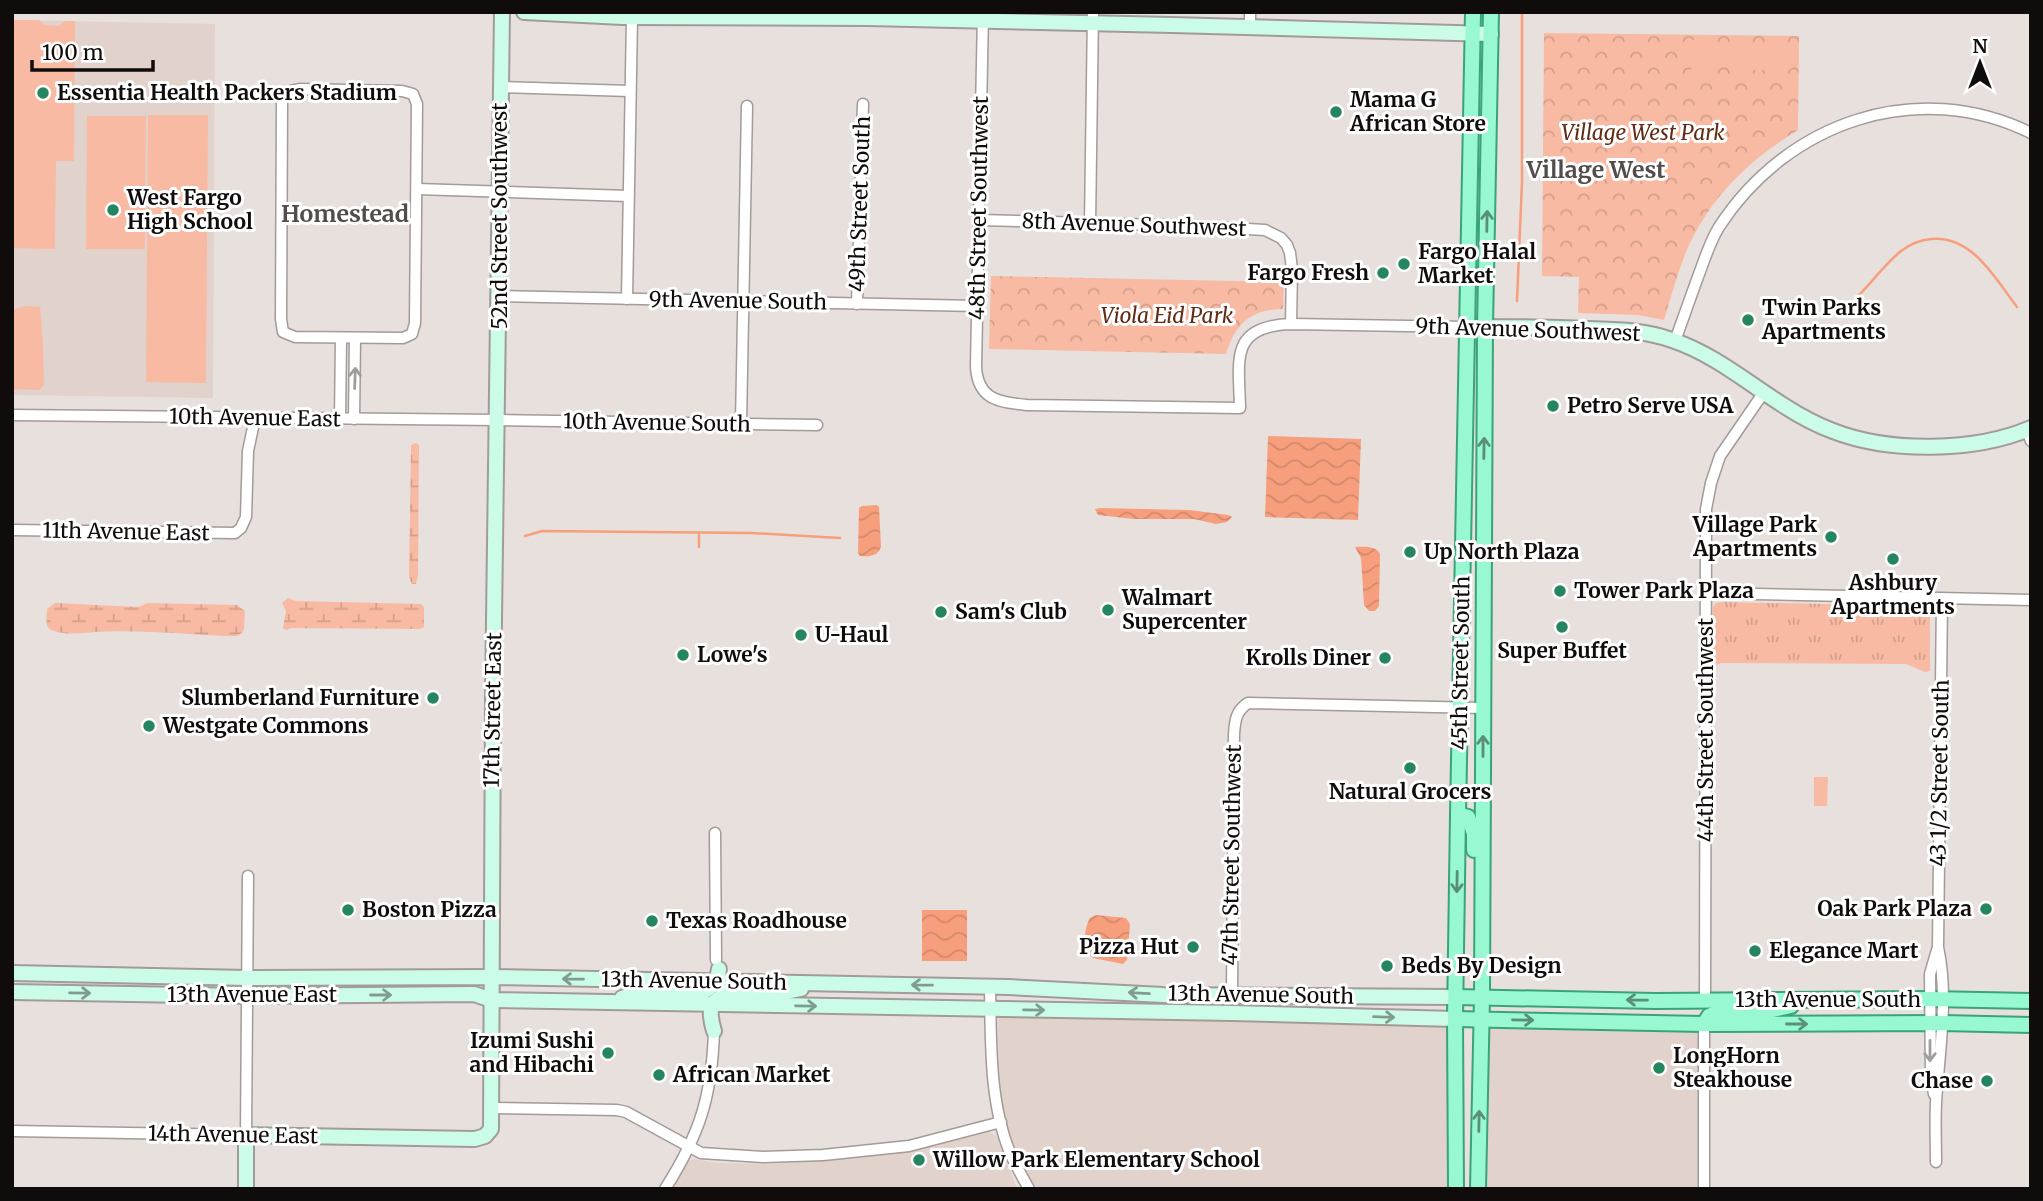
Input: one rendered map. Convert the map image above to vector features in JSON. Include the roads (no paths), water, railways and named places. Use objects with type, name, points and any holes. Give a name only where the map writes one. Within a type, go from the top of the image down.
[{"type":"main road","name":"52nd Street Southwest","points":[[498,420],[502,12]]},
{"type":"main road","points":[[524,12],[632,17],[867,15],[1172,18],[1250,28],[1491,34]]},
{"type":"main road","name":"45th Street South","points":[[1457,1189],[1455,1019],[1473,12]]},
{"type":"main road","name":"45th Street South","points":[[1478,1189],[1482,997],[1485,327],[1491,12]]},
{"type":"main road","name":"9th Avenue Southwest","points":[[1466,327],[1634,331],[1653,334],[1700,352],[1786,407],[1833,431],[1871,442],[1947,447],[2030,433]]},
{"type":"main road","points":[[1465,416],[1470,453],[1469,498],[1476,513],[1483,517]]},
{"type":"main road","name":"17th Street East","points":[[492,1108],[493,696],[498,420]]},
{"type":"main road","points":[[1463,516],[1472,519],[1475,527],[1477,596],[1484,618]]},
{"type":"main road","points":[[1459,751],[1464,762],[1468,808],[1473,813],[1483,814]]},
{"type":"main road","points":[[1458,814],[1468,817],[1474,833],[1481,917]]},
{"type":"main road","points":[[611,1002],[640,992],[702,992],[707,990],[717,970],[712,969],[705,978],[690,981]]},
{"type":"main road","name":"13th Avenue South","points":[[492,977],[690,981],[717,970],[730,979],[741,982],[990,986],[1163,995],[2031,1001]]},
{"type":"main road","name":"13th Avenue East","points":[[12,973],[248,978],[492,977]]},
{"type":"main road","points":[[714,1031],[711,1009],[718,999],[732,993],[781,993],[821,984]]},
{"type":"main road","name":"13th Avenue East","points":[[12,992],[248,996],[474,995],[492,1000]]},
{"type":"main road","points":[[1129,1012],[1145,1007],[1228,1005],[1231,995]]},
{"type":"main road","name":"13th Avenue South","points":[[492,1000],[674,1003],[711,1009],[738,1005],[1704,1024],[2031,1025]]},
{"type":"main road","points":[[1595,1021],[1640,1014],[1695,1014],[1704,1009],[1705,1000]]},
{"type":"main road","points":[[1704,1024],[1709,1016],[1716,1013],[1763,1012],[1816,1000]]},
{"type":"main road","points":[[714,1031],[723,1012],[738,1005]]},
{"type":"main road","name":"14th Avenue East","points":[[246,1135],[475,1139],[485,1136],[491,1129],[492,1108]]},
{"type":"main road","points":[[1456,1119],[1463,1189]]},
{"type":"main road","points":[[246,1135],[247,1189]]},
{"type":"street","points":[[1250,12],[1250,28]]},
{"type":"street","points":[[627,299],[632,17]]},
{"type":"street","name":"48th Street Southwest","points":[[983,17],[976,375],[985,392],[1004,403],[1027,405],[1240,408],[1239,360],[1242,347],[1248,337],[1258,329],[1290,324]]},
{"type":"street","points":[[1090,224],[1093,18]]},
{"type":"street","points":[[500,87],[630,90]]},
{"type":"street","points":[[299,89],[402,91],[413,94],[417,104],[417,190],[415,323],[412,334],[403,338],[341,338],[295,337],[283,332],[282,102],[286,92],[299,89]]},
{"type":"street","name":"49th Street South","points":[[857,304],[863,104]]},
{"type":"street","points":[[741,424],[747,106]]},
{"type":"street","points":[[1675,341],[1718,228],[1760,178],[1795,148],[1822,134],[1883,112],[1947,110],[1980,114],[2031,132]]},
{"type":"street","points":[[417,190],[628,196]]},
{"type":"street","name":"8th Avenue Southwest","points":[[979,220],[1248,228],[1274,233],[1287,245],[1290,253],[1290,324]]},
{"type":"street","name":"9th Avenue South","points":[[499,296],[977,306]]},
{"type":"street","name":"9th Avenue Southwest","points":[[1290,324],[1466,327]]},
{"type":"street","points":[[340,419],[341,338]]},
{"type":"street","points":[[354,419],[355,338]]},
{"type":"street","name":"44th Street Southwest","points":[[1705,1000],[1706,509],[1720,456],[1765,392]]},
{"type":"street","name":"10th Avenue East","points":[[12,415],[498,420]]},
{"type":"street","name":"11th Avenue East","points":[[12,530],[230,534],[238,531],[246,517],[248,451],[255,418]]},
{"type":"street","name":"10th Avenue South","points":[[498,420],[817,425]]},
{"type":"street","points":[[1706,593],[2031,600]]},
{"type":"street","name":"43 1/2 Street South","points":[[1936,1162],[1936,1102],[1930,1078],[1936,999],[1943,970],[1938,947],[1941,598]]},
{"type":"street","name":"47th Street Southwest","points":[[1231,995],[1234,734],[1236,716],[1241,708],[1248,703],[1460,707]]},
{"type":"street","points":[[1460,707],[1483,708]]},
{"type":"street","points":[[715,833],[717,970]]},
{"type":"street","points":[[246,1135],[248,876]]},
{"type":"street","points":[[990,986],[994,1082],[1001,1122],[1011,1155],[1029,1189]]},
{"type":"street","points":[[1704,1024],[1704,1189]]},
{"type":"street","points":[[666,1187],[699,1125],[709,1091],[714,1031]]},
{"type":"street","points":[[492,1108],[617,1110],[626,1112],[701,1153],[763,1157],[823,1155],[909,1146],[1001,1122]]},
{"type":"street","name":"14th Avenue East","points":[[12,1131],[246,1135]]},
{"type":"water","points":[[1268,436],[1361,439],[1358,520],[1265,517]]},
{"type":"water","points":[[877,505],[881,547],[873,555],[860,556],[859,508]]},
{"type":"water","points":[[1095,509],[1189,510],[1232,517],[1227,522],[1216,524],[1194,519],[1134,519],[1098,515]]},
{"type":"water","points":[[1355,547],[1372,548],[1380,554],[1379,606],[1375,611],[1369,611],[1364,605],[1361,558]]},
{"type":"water","points":[[922,910],[967,910],[967,961],[922,961]]},
{"type":"water","points":[[1096,915],[1126,918],[1130,924],[1127,960],[1123,964],[1093,958],[1086,951],[1087,926],[1090,918]]},
{"type":"waterway","points":[[1517,301],[1522,182],[1522,12]]},
{"type":"waterway","points":[[1859,295],[1904,249],[1923,240],[1946,240],[1959,244],[1981,261],[2017,307]]},
{"type":"waterway","points":[[525,536],[542,531],[751,533],[840,538]]},
{"type":"waterway","points":[[699,533],[699,547]]},
{"type":"place","name":"Essentia Health Packers Stadium","points":[[43,93]]},
{"type":"place","name":"Mama G African Store","points":[[1336,112]]},
{"type":"place","name":"West Fargo High School","points":[[113,210]]},
{"type":"place","name":"Fargo Halal Market","points":[[1404,264]]},
{"type":"place","name":"Fargo Fresh","points":[[1383,273]]},
{"type":"place","name":"Twin Parks Apartments","points":[[1748,320]]},
{"type":"place","name":"Petro Serve USA","points":[[1553,406]]},
{"type":"place","name":"Village Park Apartments","points":[[1831,537]]},
{"type":"place","name":"Up North Plaza","points":[[1410,552]]},
{"type":"place","name":"Ashbury Apartments","points":[[1893,559]]},
{"type":"place","name":"Tower Park Plaza","points":[[1560,591]]},
{"type":"place","name":"Walmart Supercenter","points":[[1108,610]]},
{"type":"place","name":"Sam's Club","points":[[941,612]]},
{"type":"place","name":"Super Buffet","points":[[1562,627]]},
{"type":"place","name":"U-Haul","points":[[801,635]]},
{"type":"place","name":"Lowe's","points":[[683,655]]},
{"type":"place","name":"Krolls Diner","points":[[1385,658]]},
{"type":"place","name":"Slumberland Furniture","points":[[433,698]]},
{"type":"place","name":"Westgate Commons","points":[[149,726]]},
{"type":"place","name":"Natural Grocers","points":[[1410,768]]},
{"type":"place","name":"Oak Park Plaza","points":[[1986,909]]},
{"type":"place","name":"Boston Pizza","points":[[348,910]]},
{"type":"place","name":"Texas Roadhouse","points":[[652,921]]},
{"type":"place","name":"Pizza Hut","points":[[1193,947]]},
{"type":"place","name":"Elegance Mart","points":[[1755,951]]},
{"type":"place","name":"Beds By Design","points":[[1387,966]]},
{"type":"place","name":"Izumi Sushi and Hibachi","points":[[608,1053]]},
{"type":"place","name":"LongHorn Steakhouse","points":[[1659,1068]]},
{"type":"place","name":"African Market","points":[[659,1075]]},
{"type":"place","name":"Chase","points":[[1987,1081]]},
{"type":"place","name":"Willow Park Elementary School","points":[[919,1160]]},
{"type":"district","name":"Village West","points":[[1596,170]]},
{"type":"district","name":"Homestead","points":[[345,214]]},
{"type":"park label","name":"Village West Park","points":[[1643,133]]},
{"type":"park label","name":"Viola Eid Park","points":[[1167,316]]}]
